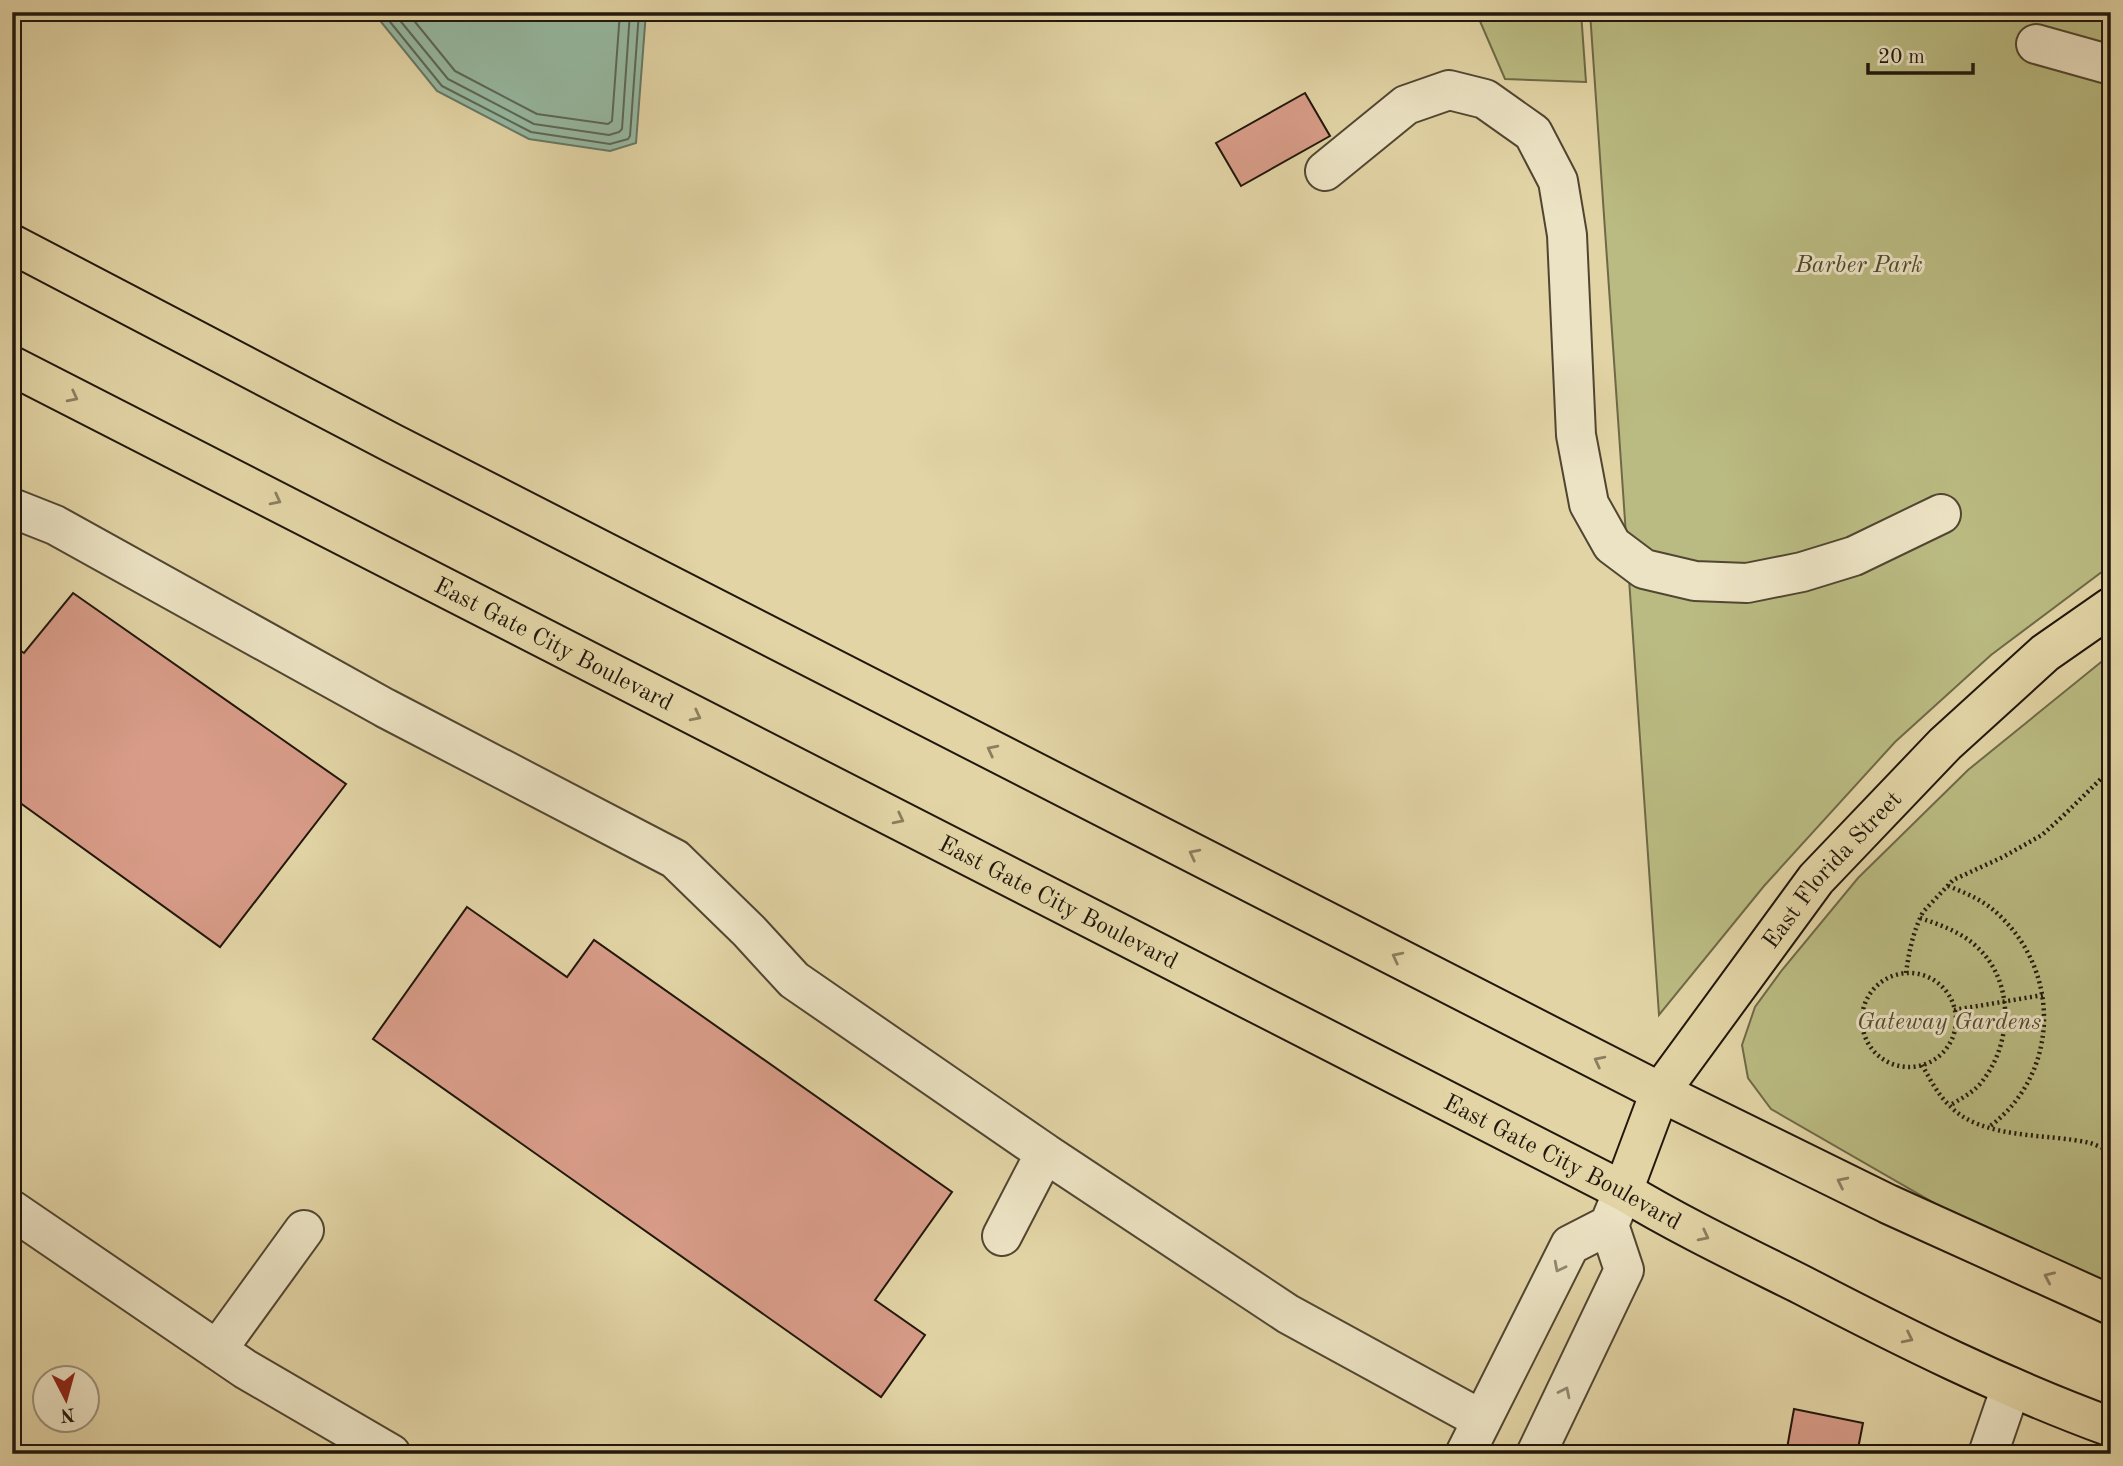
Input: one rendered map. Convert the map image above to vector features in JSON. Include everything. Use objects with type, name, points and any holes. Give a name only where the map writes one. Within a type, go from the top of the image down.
[{"type":"main road","points":[[12,244],[404,449],[1660,1092],[1888,1204],[2111,1305]]},
{"type":"main road","name":"East Gate City Boulevard","points":[[12,366],[1616,1208],[1657,1212],[1825,1298],[2011,1387],[2111,1427]]},
{"type":"main road","name":"East Florida Street","points":[[1616,1208],[1660,1092],[1816,879],[1945,744],[2045,653],[2111,607]]},
{"type":"main road","points":[[2069,1412],[2111,1415]]},
{"type":"street","points":[[2036,44],[2111,65]]},
{"type":"street","points":[[1325,171],[1406,105],[1449,90],[1485,99],[1533,133],[1558,181],[1567,235],[1576,435],[1589,504],[1612,545],[1644,569],[1695,581],[1747,583],[1802,572],[1854,556],[1941,514]]},
{"type":"street","points":[[12,508],[55,525],[385,708],[676,859],[794,980],[1045,1153],[1288,1314],[1482,1420]]},
{"type":"street","points":[[1002,1236],[1045,1153]]},
{"type":"street","points":[[1465,1454],[1570,1245],[1616,1208]]},
{"type":"street","points":[[1536,1454],[1624,1270],[1616,1208]]},
{"type":"street","points":[[12,1210],[245,1369],[391,1454]]},
{"type":"street","points":[[217,1350],[304,1230]]},
{"type":"street","points":[[1987,1454],[2011,1387]]},
{"type":"path","points":[[1906,973],[1910,941],[1923,912],[1953,880],[2042,835],[2111,769]]},
{"type":"path","points":[[1948,886],[1983,902],[2013,929],[2035,966],[2043,995],[2043,1036],[2036,1065],[2017,1101],[1989,1127]]},
{"type":"path","points":[[1920,918],[1948,927],[1976,946],[1994,971],[2005,1001],[2006,1019],[1999,1053],[1979,1085],[1967,1096],[1949,1106]]},
{"type":"path","points":[[1906,973],[1921,974],[1935,980],[1946,991],[1956,1019],[1954,1034],[1947,1048],[1922,1065],[1906,1067],[1891,1064],[1878,1055],[1868,1043],[1862,1028],[1862,1012],[1867,997],[1877,985],[1890,976],[1906,973]]},
{"type":"path","points":[[1954,1010],[2043,995]]},
{"type":"path","points":[[1922,1065],[1949,1106],[1969,1120],[2018,1134],[2092,1144],[2111,1151]]},
{"type":"green space","points":[[1476,12],[1581,12],[1586,82],[1505,79]]},
{"type":"green space","name":"Barber Park","points":[[1590,12],[2111,12],[2111,565],[1991,655],[1895,742],[1764,886],[1659,1015]]},
{"type":"green space","name":"Gateway Gardens","points":[[2111,654],[2111,1285],[1976,1227],[1771,1109],[1748,1078],[1742,1045],[1755,1007],[1858,878],[1968,770]]},
{"type":"water","points":[[373,12],[646,12],[636,143],[610,151],[529,139],[437,91]]},
{"type":"building","points":[[1305,93],[1330,136],[1241,186],[1216,143]]},
{"type":"building","points":[[73,593],[346,784],[220,947],[12,797],[12,645],[24,653]]},
{"type":"building","points":[[467,907],[567,977],[594,940],[952,1192],[875,1300],[925,1335],[881,1397],[373,1039]]},
{"type":"building","points":[[1794,1409],[1863,1423],[1857,1454],[1786,1454]]}]
